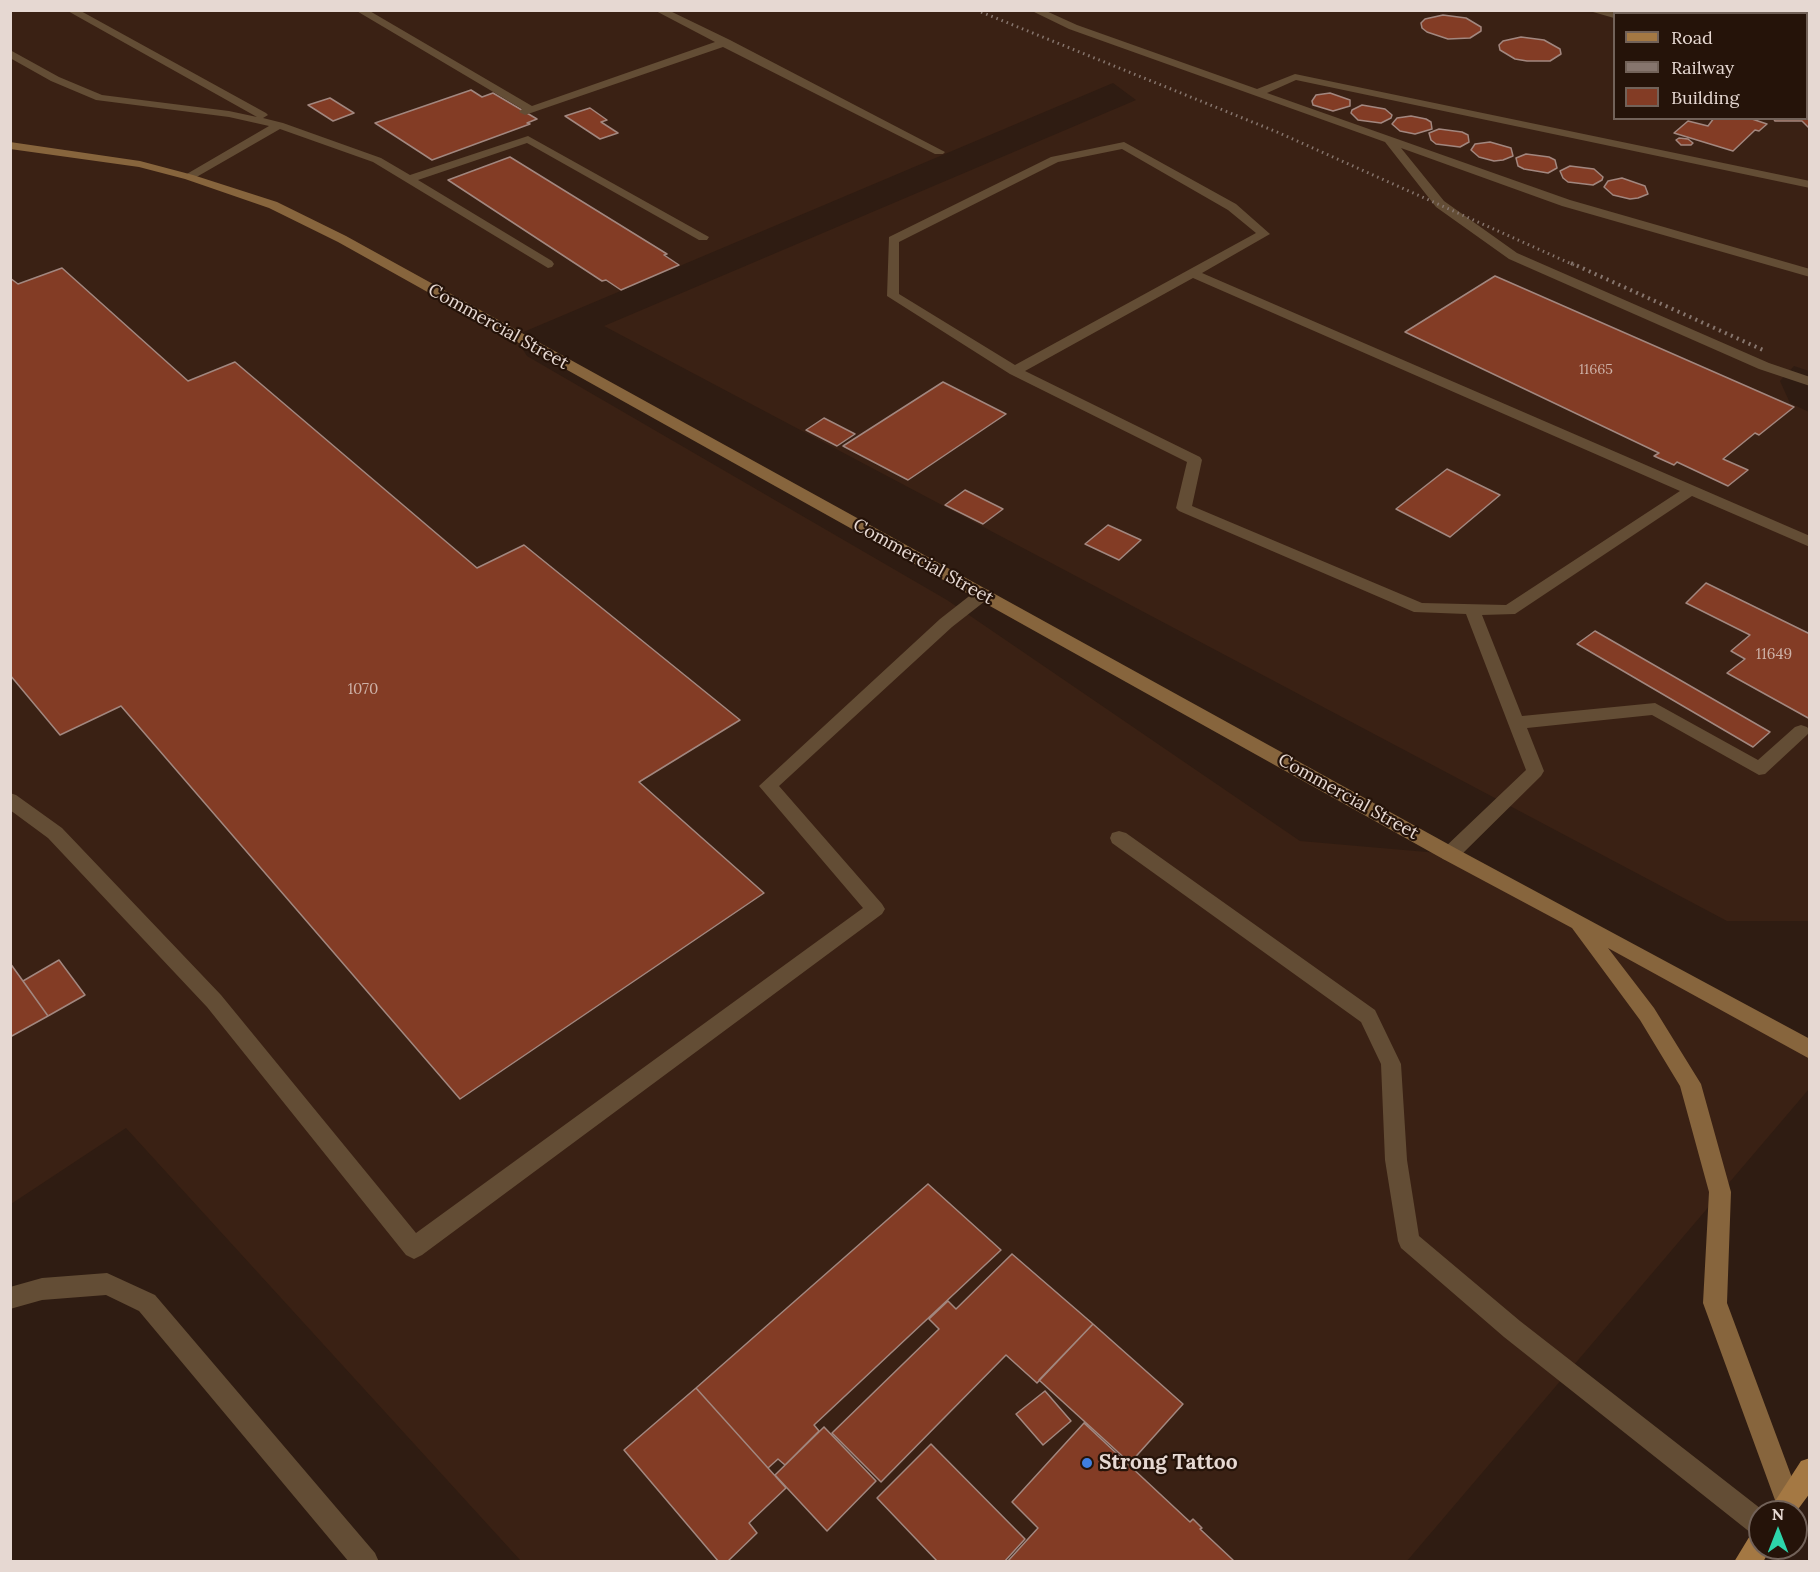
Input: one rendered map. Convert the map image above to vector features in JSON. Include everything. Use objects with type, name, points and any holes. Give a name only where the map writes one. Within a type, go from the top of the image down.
[{"type":"main road","name":"Commercial Street","points":[[10,145],[140,164],[189,177],[273,205],[342,239],[1450,854],[1786,1034],[1809,1050]]},
{"type":"main road","points":[[1576,921],[1647,1014],[1690,1084],[1720,1192],[1715,1303],[1782,1500]]},
{"type":"main road","points":[[1789,1500],[1809,1470]]},
{"type":"lane","points":[[71,10],[279,125]]},
{"type":"lane","points":[[360,10],[528,111],[726,42]]},
{"type":"lane","points":[[659,10],[939,152]]},
{"type":"lane","points":[[1035,10],[1073,27],[1566,203],[1809,273]]},
{"type":"lane","points":[[1591,10],[1613,15]]},
{"type":"lane","points":[[10,53],[55,79],[100,98],[229,114],[279,125],[377,160],[548,264]]},
{"type":"lane","points":[[1259,92],[1295,77],[1809,185]]},
{"type":"lane","points":[[189,177],[279,125]]},
{"type":"lane","points":[[409,179],[528,139],[703,237]]},
{"type":"lane","points":[[1388,139],[1440,204],[1514,256],[1764,366],[1809,382]]},
{"type":"lane","points":[[1015,370],[1264,234],[1232,207],[1124,145],[1055,159],[893,240],[893,296],[1015,370],[1195,460],[1184,508],[1420,608],[1509,610],[1691,490]]},
{"type":"lane","points":[[1194,274],[1809,542]]},
{"type":"lane","points":[[10,800],[55,833],[214,1001],[414,1248],[875,909],[768,786],[946,623],[982,594]]},
{"type":"lane","points":[[1450,854],[1535,771],[1472,610]]},
{"type":"lane","points":[[1516,723],[1655,709],[1759,769],[1801,731]]},
{"type":"lane","points":[[1119,838],[1368,1016],[1391,1064],[1396,1160],[1409,1241],[1512,1329],[1748,1515]]},
{"type":"lane","points":[[10,1298],[42,1289],[107,1284],[147,1303],[366,1562]]},
{"type":"shaded area","points":[[1677,10],[1687,12],[1613,12],[1613,120],[1808,120],[1809,39],[1809,371],[1794,366],[1780,381],[1790,403],[1809,412],[1809,921],[1727,921],[604,326],[1136,100],[1113,83],[514,336],[527,356],[947,600],[1300,841],[1450,854],[1809,1050],[1809,1089],[1407,1561],[521,1561],[126,1128],[11,1204],[11,11]]},
{"type":"green space","points":[[1677,11],[1809,11],[1809,39],[1808,12]]},
{"type":"building","points":[[1443,15],[1466,18],[1481,27],[1481,31],[1470,38],[1448,39],[1422,28],[1421,23],[1425,19]]},
{"type":"building","points":[[1521,37],[1544,40],[1560,49],[1561,54],[1550,61],[1527,61],[1515,59],[1500,50],[1499,45],[1503,41]]},
{"type":"building","points":[[1808,88],[1810,88],[1810,129],[1802,121],[1775,121],[1808,120]]},
{"type":"building","points":[[471,90],[482,97],[493,93],[537,119],[527,123],[530,124],[432,160],[375,123]]},
{"type":"building","points":[[1330,93],[1350,100],[1350,106],[1333,111],[1313,105],[1312,101],[1316,95]]},
{"type":"building","points":[[330,98],[354,113],[333,121],[308,105]]},
{"type":"building","points":[[1362,105],[1385,109],[1392,115],[1391,118],[1381,123],[1358,120],[1351,113],[1352,110]]},
{"type":"building","points":[[590,108],[607,120],[601,122],[618,133],[600,139],[565,116]]},
{"type":"building","points":[[1411,116],[1431,122],[1432,129],[1415,134],[1400,131],[1392,124],[1397,118]]},
{"type":"building","points":[[1712,120],[1755,120],[1767,124],[1759,131],[1755,130],[1733,151],[1674,133],[1688,121],[1708,126]]},
{"type":"building","points":[[1439,129],[1462,132],[1468,135],[1469,142],[1460,147],[1436,144],[1431,140],[1429,133]]},
{"type":"building","points":[[1688,139],[1693,143],[1681,145],[1676,140]]},
{"type":"building","points":[[1490,142],[1511,148],[1513,156],[1494,161],[1479,157],[1471,150],[1475,144]]},
{"type":"building","points":[[1526,154],[1549,157],[1555,160],[1557,168],[1548,173],[1524,169],[1518,166],[1516,158]]},
{"type":"building","points":[[510,157],[667,254],[664,255],[679,265],[621,290],[606,280],[602,281],[448,180]]},
{"type":"building","points":[[1570,166],[1594,169],[1603,177],[1602,180],[1593,185],[1568,182],[1560,171]]},
{"type":"building","points":[[1622,178],[1645,186],[1648,194],[1630,199],[1613,195],[1604,187],[1608,181]]},
{"type":"building","points":[[62,268],[188,381],[235,362],[477,568],[524,545],[740,720],[639,782],[764,893],[460,1099],[121,706],[60,735],[10,675],[10,278],[18,284]]},
{"type":"building","points":[[1495,276],[1794,407],[1759,435],[1755,433],[1723,459],[1748,470],[1728,486],[1677,462],[1674,465],[1654,456],[1659,453],[1405,332]]},
{"type":"building","points":[[943,382],[1006,414],[908,480],[843,446]]},
{"type":"building","points":[[824,418],[855,434],[837,446],[806,430]]},
{"type":"building","points":[[1447,469],[1500,495],[1450,537],[1396,509]]},
{"type":"building","points":[[965,490],[1003,509],[983,524],[945,505]]},
{"type":"building","points":[[1108,525],[1141,540],[1119,560],[1085,544]]},
{"type":"building","points":[[1706,583],[1810,634],[1810,719],[1727,673],[1745,659],[1731,651],[1750,635],[1686,603]]},
{"type":"building","points":[[1595,631],[1770,732],[1753,747],[1577,644]]},
{"type":"building","points":[[59,960],[85,995],[48,1016],[23,981]]},
{"type":"building","points":[[10,963],[48,1016],[10,1037]]},
{"type":"building","points":[[928,1184],[1001,1250],[814,1425],[819,1431],[785,1465],[778,1459],[768,1468],[696,1388]]},
{"type":"building","points":[[1012,1254],[1093,1324],[1037,1383],[1006,1355],[881,1482],[832,1433],[939,1329],[929,1319],[948,1301],[956,1309]]},
{"type":"building","points":[[1093,1324],[1183,1404],[1130,1463],[1039,1380]]},
{"type":"building","points":[[696,1388],[786,1488],[749,1523],[757,1533],[727,1562],[719,1562],[624,1450]]},
{"type":"building","points":[[1045,1391],[1071,1421],[1043,1445],[1016,1414]]},
{"type":"building","name":"Strong Tattoo","points":[[1084,1423],[1190,1522],[1193,1519],[1202,1528],[1200,1529],[1233,1560],[1231,1562],[1007,1562],[1038,1528],[1012,1502]]},
{"type":"building","points":[[824,1427],[876,1481],[827,1531],[775,1475]]},
{"type":"building","points":[[931,1444],[1025,1539],[1004,1562],[938,1562],[877,1498]]},
{"type":"waterway","points":[[1802,10],[1810,12]]},
{"type":"railway","points":[[976,10],[1277,132],[1574,265]]},
{"type":"railway","points":[[1571,263],[1763,350]]},
{"type":"place","name":"Strong Tattoo","points":[[1087,1463]]}]
